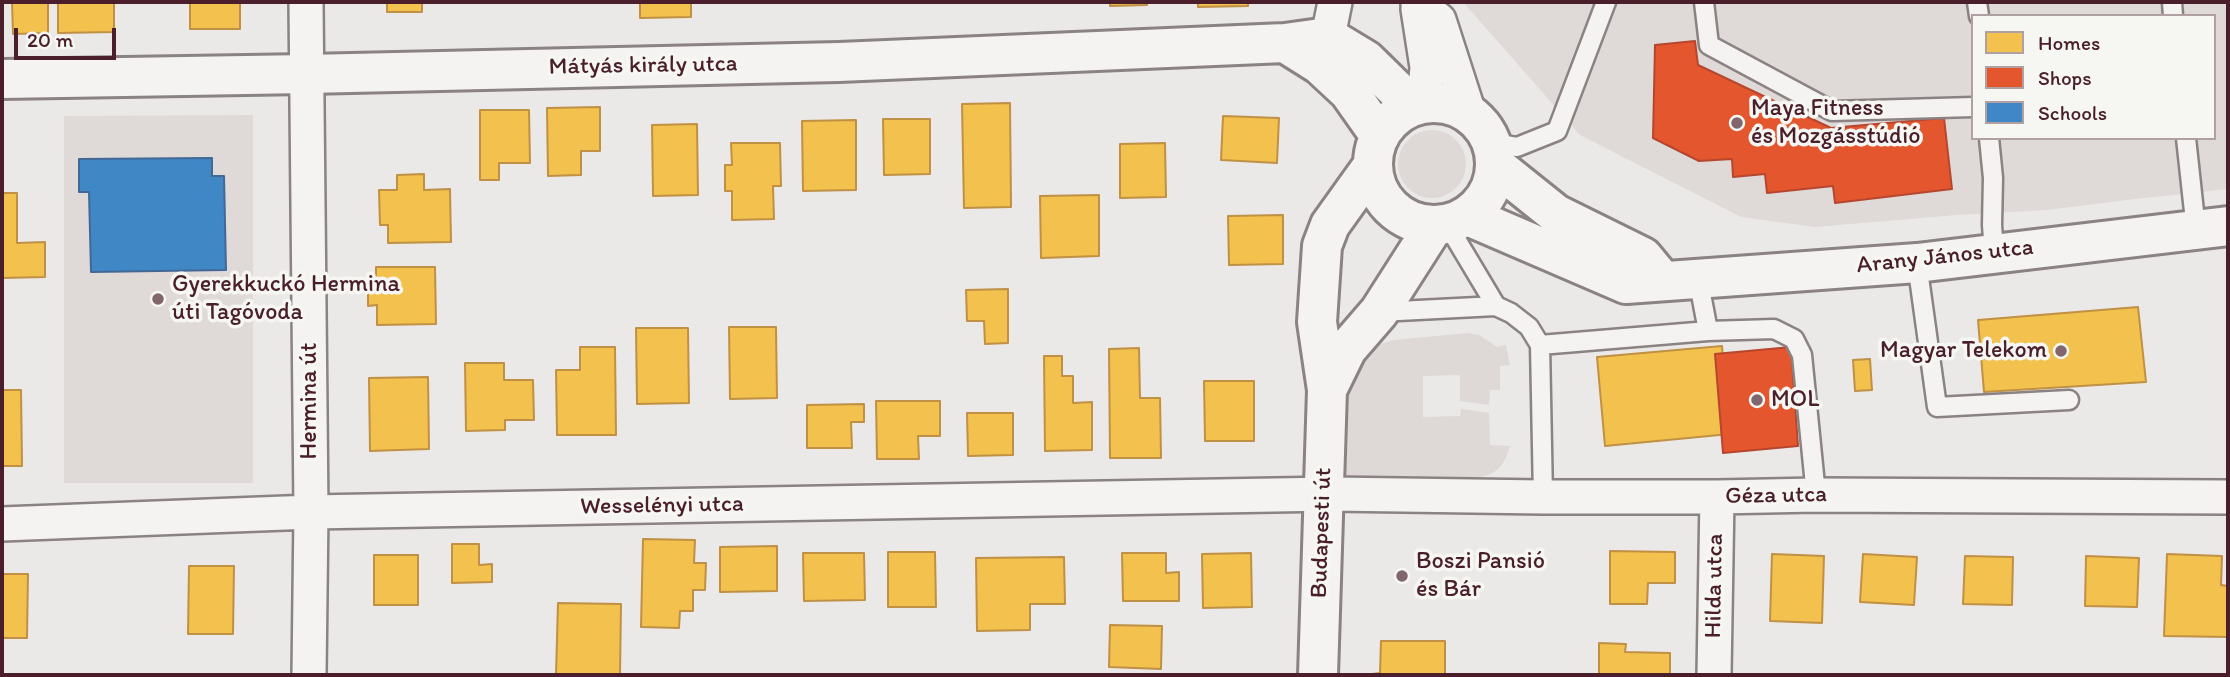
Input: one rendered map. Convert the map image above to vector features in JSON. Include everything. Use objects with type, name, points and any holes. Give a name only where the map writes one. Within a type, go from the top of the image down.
[{"type":"street","name":"Hermina út","points":[[306,2],[309,675]]},
{"type":"street","points":[[1417,3],[1439,20],[1469,113]]},
{"type":"street","points":[[1417,3],[1427,67],[1419,105]]},
{"type":"street","name":"Mátyás király utca","points":[[2,79],[839,62],[1285,43],[1332,20],[1366,60],[1419,105]]},
{"type":"street","points":[[1285,43],[1320,65],[1349,92],[1376,151],[1376,184],[1384,200],[1397,213],[1414,222],[1450,222],[1488,194],[1494,154]]},
{"type":"street","points":[[1376,151],[1394,118],[1419,105],[1440,102],[1455,106],[1469,113],[1483,126],[1494,154],[1556,214],[1643,257],[1680,279]]},
{"type":"street","name":"Budapesti út","points":[[1318,675],[1327,390],[1317,322],[1322,246],[1330,225],[1376,151]]},
{"type":"street","name":"Budapesti út","points":[[1327,390],[1347,349],[1450,222]]},
{"type":"street","name":"Arany János utca","points":[[1450,222],[1626,284],[1917,263],[2212,228]]},
{"type":"street","name":"Wesselényi utca","points":[[2,524],[310,512],[1323,495]]},
{"type":"street","name":"Géza utca","points":[[1323,495],[2228,497]]},
{"type":"street","name":"Hilda utca","points":[[1714,675],[1717,497]]},
{"type":"lane","points":[[1494,154],[1517,148],[1557,131],[1606,2]]},
{"type":"lane","points":[[1704,2],[1709,45],[1832,111],[1971,107]]},
{"type":"lane","points":[[1989,140],[1993,178],[1994,252]]},
{"type":"lane","points":[[2187,140],[2212,228]]},
{"type":"lane","points":[[1450,222],[1496,306]]},
{"type":"lane","points":[[1917,263],[1937,407],[2069,400]]},
{"type":"lane","points":[[1680,279],[1708,331]]},
{"type":"lane","points":[[1379,312],[1496,306],[1511,313],[1529,327],[1540,345],[1542,497]]},
{"type":"lane","points":[[1540,345],[1708,331],[1774,329],[1794,339],[1802,355],[1816,495]]},
{"type":"shaded area","points":[[1463,2],[2228,2],[2228,189],[2047,210],[1815,227],[1741,217],[1580,135]]},
{"type":"shaded area","name":"Gyerekkuckó Hermina úti Tagóvoda","points":[[253,115],[253,483],[64,483],[64,116]]},
{"type":"shaded area","points":[[1432,130],[1445,133],[1456,140],[1463,151],[1466,164],[1463,177],[1456,188],[1445,195],[1432,198],[1419,195],[1408,188],[1401,177],[1398,164],[1401,151],[1408,140],[1419,133]]},
{"type":"shaded area","points":[[1468,333],[1479,335],[1497,347],[1506,345],[1510,365],[1500,366],[1500,390],[1490,390],[1489,405],[1460,401],[1460,375],[1423,376],[1423,417],[1460,416],[1461,409],[1489,413],[1490,445],[1510,446],[1497,470],[1471,479],[1410,481],[1359,479],[1345,475],[1333,464],[1339,383],[1370,347],[1394,340]]},
{"type":"building: Homes","points":[[12,2],[48,2],[48,33],[13,34]]},
{"type":"building: Homes","points":[[58,2],[114,2],[114,32],[58,33]]},
{"type":"building: Homes","points":[[190,2],[240,2],[240,29],[190,29]]},
{"type":"building: Homes","points":[[387,2],[422,2],[422,12],[387,12]]},
{"type":"building: Homes","points":[[640,2],[691,2],[691,17],[640,18]]},
{"type":"building: Homes","points":[[1110,2],[1147,2],[1147,5],[1110,6]]},
{"type":"building: Homes","points":[[1198,2],[1248,2],[1248,6],[1198,7]]},
{"type":"building: Homes","points":[[1010,103],[1011,207],[964,208],[962,104]]},
{"type":"building: Homes","points":[[600,107],[600,151],[581,151],[581,175],[548,176],[547,108]]},
{"type":"building: Homes","points":[[480,110],[529,110],[530,163],[499,163],[499,180],[480,180]]},
{"type":"building: Homes","points":[[1223,116],[1279,118],[1277,163],[1221,160]]},
{"type":"building: Homes","points":[[883,119],[930,119],[930,174],[884,175]]},
{"type":"building: Homes","points":[[856,120],[856,190],[803,191],[802,121]]},
{"type":"building: Homes","points":[[697,124],[698,195],[653,196],[652,125]]},
{"type":"building: Homes","points":[[731,143],[780,143],[781,186],[773,186],[774,219],[732,220],[732,191],[725,191],[725,165],[732,165]]},
{"type":"building: Homes","points":[[1165,143],[1166,197],[1120,198],[1120,144]]},
{"type":"building: Homes","points":[[424,174],[424,190],[450,189],[451,242],[388,243],[388,225],[380,225],[379,190],[397,190],[397,175]]},
{"type":"building: Homes","points":[[2,193],[17,193],[17,243],[45,242],[45,277],[2,278]]},
{"type":"building: Homes","points":[[1099,195],[1099,256],[1041,258],[1040,196]]},
{"type":"building: Homes","points":[[1283,215],[1283,264],[1229,265],[1228,216]]},
{"type":"building: Homes","points":[[376,267],[435,267],[436,324],[377,325],[377,305],[368,306],[368,284],[376,284]]},
{"type":"building: Homes","points":[[1008,289],[1008,343],[985,344],[984,321],[967,321],[966,290]]},
{"type":"building: Homes","name":"Magyar Telekom","points":[[2138,307],[2146,382],[1984,392],[1978,320]]},
{"type":"building: Homes","points":[[729,327],[776,327],[777,398],[730,399]]},
{"type":"building: Homes","points":[[636,328],[688,328],[689,403],[637,404]]},
{"type":"building: Homes","points":[[1722,346],[1730,434],[1605,446],[1597,357]]},
{"type":"building: Homes","points":[[580,347],[615,347],[616,435],[557,435],[556,370],[580,370]]},
{"type":"building: Homes","points":[[1139,348],[1140,398],[1160,398],[1161,458],[1110,458],[1109,349]]},
{"type":"building: Homes","points":[[1044,356],[1062,356],[1062,376],[1073,376],[1073,403],[1092,402],[1092,450],[1045,451]]},
{"type":"building: Homes","points":[[1870,359],[1872,390],[1855,391],[1853,360]]},
{"type":"building: Homes","points":[[465,363],[504,363],[504,380],[533,380],[534,420],[505,420],[505,430],[466,431]]},
{"type":"building: Homes","points":[[428,377],[429,449],[370,451],[369,378]]},
{"type":"building: Homes","points":[[1204,381],[1254,381],[1254,441],[1205,441]]},
{"type":"building: Homes","points":[[2,390],[21,390],[22,466],[2,466]]},
{"type":"building: Homes","points":[[876,401],[940,401],[940,436],[918,436],[919,459],[877,459]]},
{"type":"building: Homes","points":[[864,404],[864,422],[851,422],[852,448],[807,448],[807,405]]},
{"type":"building: Homes","points":[[967,413],[1013,413],[1013,455],[968,456]]},
{"type":"building: Homes","points":[[643,539],[695,540],[694,563],[706,563],[705,590],[693,590],[693,611],[680,611],[679,628],[641,627]]},
{"type":"building: Homes","points":[[452,544],[479,544],[479,565],[492,564],[492,582],[452,583]]},
{"type":"building: Homes","points":[[777,546],[777,591],[720,592],[720,547]]},
{"type":"building: Homes","points":[[1610,551],[1675,552],[1675,583],[1648,583],[1647,604],[1610,604]]},
{"type":"building: Homes","points":[[888,552],[935,552],[936,607],[888,607]]},
{"type":"building: Homes","points":[[803,553],[864,553],[865,600],[804,601]]},
{"type":"building: Homes","points":[[1122,553],[1166,553],[1166,573],[1179,572],[1179,601],[1123,601]]},
{"type":"building: Homes","points":[[1251,553],[1252,607],[1203,608],[1202,554]]},
{"type":"building: Homes","points":[[1772,554],[1824,556],[1822,623],[1770,621]]},
{"type":"building: Homes","points":[[1863,554],[1917,557],[1914,605],[1860,602]]},
{"type":"building: Homes","points":[[2167,554],[2222,556],[2221,585],[2228,586],[2228,637],[2164,636]]},
{"type":"building: Homes","points":[[374,555],[418,555],[418,605],[374,605]]},
{"type":"building: Homes","points":[[1965,556],[2013,557],[2012,605],[1963,604]]},
{"type":"building: Homes","points":[[2086,556],[2139,558],[2137,607],[2085,606]]},
{"type":"building: Homes","points":[[1064,557],[1065,604],[1030,604],[1030,630],[977,631],[976,558]]},
{"type":"building: Homes","points":[[189,566],[234,566],[233,634],[188,634]]},
{"type":"building: Homes","points":[[2,574],[28,574],[27,638],[2,638]]},
{"type":"building: Homes","points":[[558,603],[621,604],[620,675],[556,675]]},
{"type":"building: Homes","points":[[1110,625],[1162,626],[1161,669],[1109,667]]},
{"type":"building: Homes","points":[[1381,641],[1445,641],[1445,675],[1372,675],[1380,673]]},
{"type":"building: Homes","points":[[1599,643],[1626,644],[1625,652],[1670,653],[1670,675],[1599,675]]},
{"type":"building: Shops","name":"Maya Fitness és Mozgásstúdió","points":[[1695,41],[1698,65],[1831,128],[1944,118],[1952,189],[1835,203],[1833,186],[1767,193],[1765,174],[1733,177],[1732,159],[1699,161],[1653,138],[1655,45]]},
{"type":"building: Shops","name":"MOL","points":[[1791,347],[1798,446],[1723,453],[1715,354]]},
{"type":"building: Schools","points":[[212,158],[212,176],[224,176],[226,270],[91,272],[89,192],[79,192],[79,159]]},
{"type":"place","name":"Maya Fitness és Mozgásstúdió","points":[[1737,123]]},
{"type":"place","name":"Gyerekkuckó Hermina úti Tagóvoda","points":[[158,299]]},
{"type":"place","name":"Magyar Telekom","points":[[2061,351]]},
{"type":"place","name":"MOL","points":[[1757,400]]},
{"type":"place","name":"Boszi Pansió és Bár","points":[[1402,576]]}]
